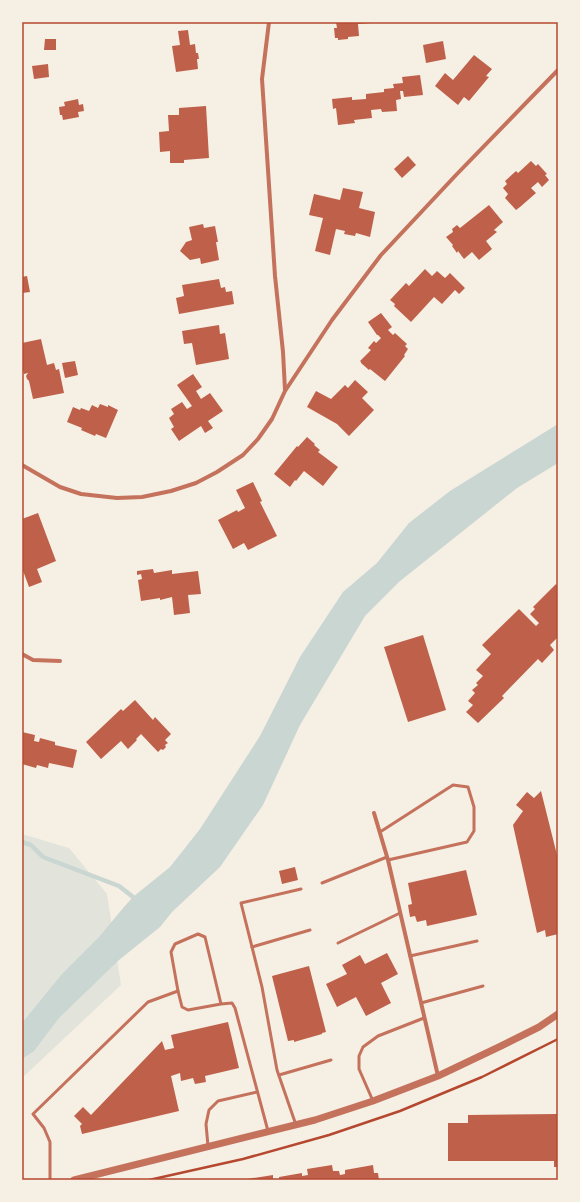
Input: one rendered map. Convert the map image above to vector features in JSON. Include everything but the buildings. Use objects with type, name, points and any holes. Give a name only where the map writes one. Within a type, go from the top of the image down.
[{"type":"street","points":[[269,22],[262,79],[275,276],[284,352],[285,391]]},
{"type":"street","points":[[22,465],[60,487],[87,495],[117,498],[142,496],[171,491],[196,483],[243,455],[258,439],[272,419],[285,391],[332,320],[381,255],[558,70]]},
{"type":"street","points":[[22,654],[33,660],[60,661]]},
{"type":"street","points":[[374,813],[387,858],[438,1076]]},
{"type":"street","points":[[74,1180],[315,1120],[373,1101],[438,1076],[533,1030],[558,1014]]},
{"type":"lane","points":[[322,883],[387,858],[467,842],[474,831],[474,806],[468,787],[453,785],[380,832]]},
{"type":"lane","points":[[296,1125],[279,1075],[262,987],[241,903],[301,889]]},
{"type":"lane","points":[[338,943],[400,913]]},
{"type":"lane","points":[[252,947],[310,930]]},
{"type":"lane","points":[[221,1004],[205,937],[198,934],[175,944],[171,952],[182,1007],[188,1010],[232,1003],[235,1008],[268,1132]]},
{"type":"lane","points":[[410,956],[477,941]]},
{"type":"lane","points":[[421,1003],[483,986]]},
{"type":"lane","points":[[50,1180],[50,1142],[44,1128],[33,1114],[148,1002],[178,991]]},
{"type":"lane","points":[[373,1101],[359,1069],[359,1056],[363,1047],[378,1036],[424,1018]]},
{"type":"lane","points":[[279,1075],[331,1060]]},
{"type":"lane","points":[[208,1147],[206,1124],[209,1110],[218,1101],[257,1092]]},
{"type":"shaded area","points":[[558,424],[558,463],[517,488],[400,581],[365,616],[300,725],[263,805],[220,867],[172,912],[160,927],[119,960],[59,1018],[34,1051],[22,1059],[22,1023],[62,974],[99,937],[133,897],[170,867],[200,829],[260,736],[300,657],[343,592],[377,563],[409,523],[450,491]]},
{"type":"shaded area","points":[[22,834],[69,848],[107,894],[121,985],[22,1078]]},
{"type":"waterway","points":[[22,842],[31,845],[43,857],[119,886],[133,897],[135,901]]}]
